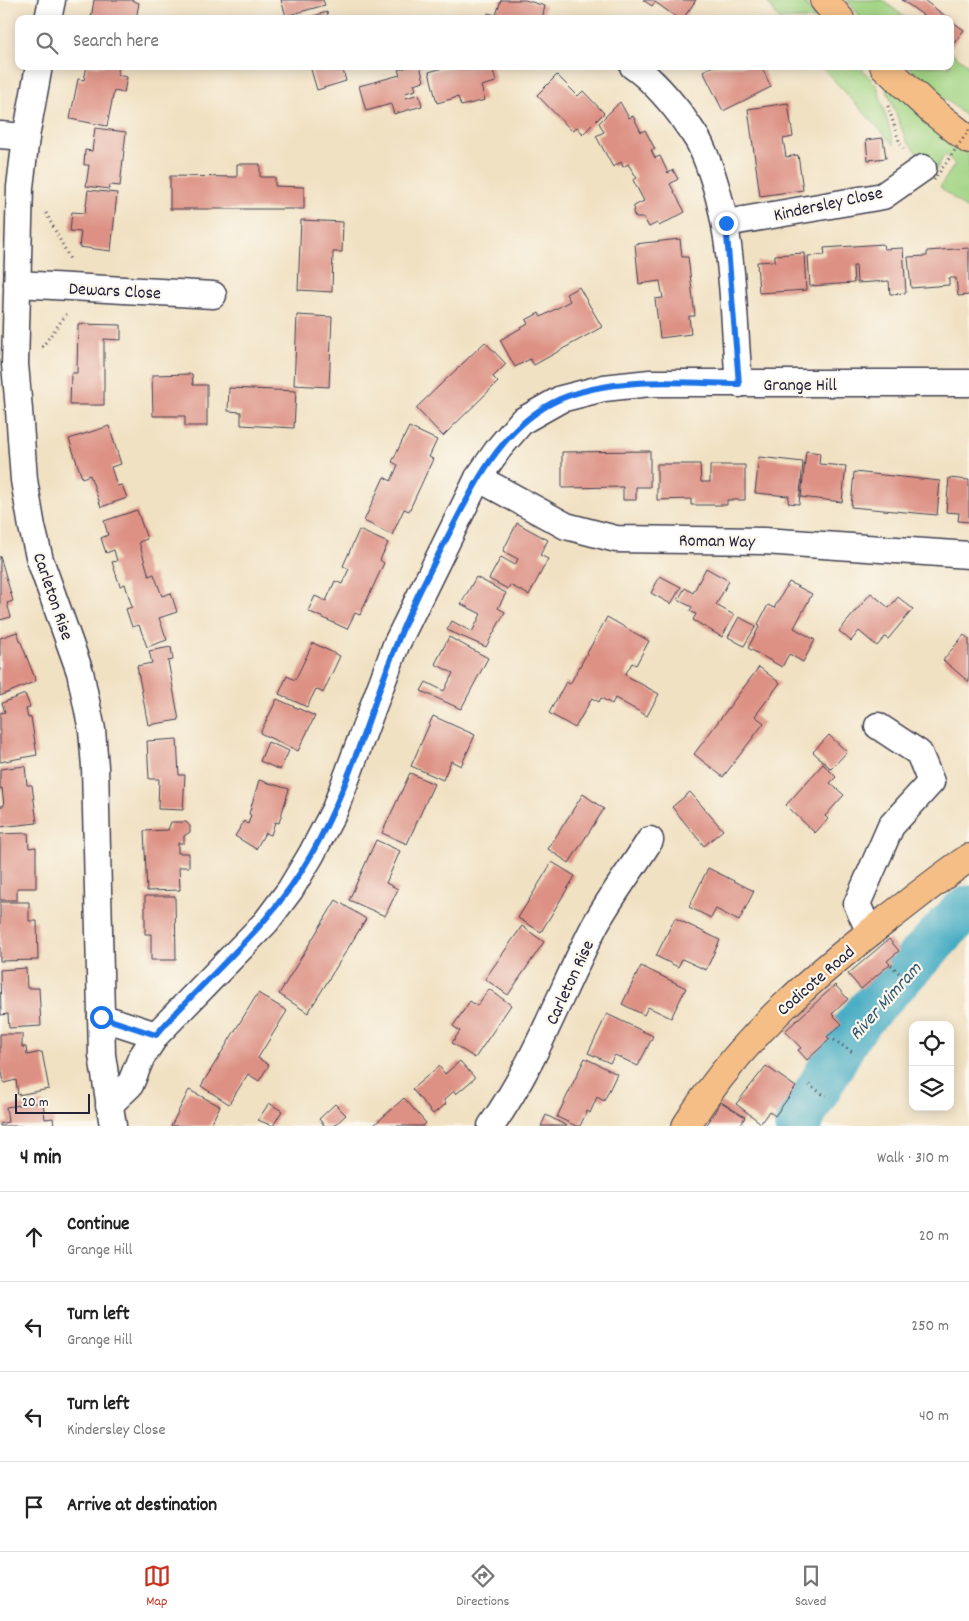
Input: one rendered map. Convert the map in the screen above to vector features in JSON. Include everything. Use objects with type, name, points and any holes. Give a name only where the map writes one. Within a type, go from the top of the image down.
[{"type":"main road","points":[[824,0],[837,15]]},
{"type":"main road","points":[[888,70],[930,109],[969,140]]},
{"type":"main road","name":"Codicote Road","points":[[686,1126],[708,1092],[758,1032],[804,986],[969,858]]},
{"type":"street","points":[[49,15],[52,0]]},
{"type":"street","name":"Carleton Rise","points":[[38,70],[26,137],[20,187],[15,364],[9,410],[40,560],[80,672],[92,730],[95,767],[102,1055],[111,1116]]},
{"type":"street","points":[[639,70],[647,75],[671,102],[699,142],[714,177],[726,223],[739,384]]},
{"type":"street","points":[[0,135],[26,137]]},
{"type":"street","name":"Kindersley Close","points":[[726,223],[883,196],[928,174]]},
{"type":"street","name":"Dewars Close","points":[[17,284],[213,295]]},
{"type":"street","name":"Grange Hill","points":[[111,1116],[130,1085],[141,1058],[156,1035],[266,922],[290,890],[311,855],[335,809],[396,645],[478,478],[499,448],[522,421],[560,399],[604,388],[650,383],[969,383]]},
{"type":"street","name":"Roman Way","points":[[478,478],[566,526],[616,539],[764,541],[969,555]]},
{"type":"street","points":[[870,933],[857,904],[891,826],[931,782],[919,753],[878,726]]},
{"type":"street","name":"Carleton Rise","points":[[491,1126],[514,1094],[533,1058],[595,925],[650,840]]},
{"type":"street","points":[[101,1017],[156,1035]]},
{"type":"path","points":[[886,101],[900,144],[928,174],[969,130]]},
{"type":"path","points":[[891,965],[909,983]]},
{"type":"path","points":[[834,1040],[854,1053]]},
{"type":"path","points":[[809,1084],[826,1096]]},
{"type":"green space","points":[[766,0],[802,0],[813,15],[776,15]]},
{"type":"green space","points":[[847,0],[882,0],[902,15],[859,15]]},
{"type":"green space","points":[[954,54],[969,66],[969,119],[912,70],[954,70]]},
{"type":"green space","points":[[825,70],[863,70],[877,86],[894,145]]},
{"type":"green space","points":[[884,82],[969,155],[969,211],[940,187],[955,164],[945,154],[934,173],[906,140]]},
{"type":"building","points":[[94,0],[131,0],[139,3],[137,15],[92,15]]},
{"type":"building","points":[[281,0],[323,0],[325,5],[290,15],[286,15]]},
{"type":"building","points":[[501,0],[525,0],[545,6],[543,15],[496,15]]},
{"type":"building","points":[[643,0],[696,0],[686,15],[673,15],[655,2],[652,6]]},
{"type":"building","points":[[902,0],[924,0],[944,15],[923,15]]},
{"type":"building","points":[[327,12],[327,15],[316,15]]},
{"type":"building","points":[[954,23],[964,30],[954,43]]},
{"type":"building","points":[[86,70],[118,70],[117,75],[127,77],[124,93],[114,91],[107,126],[70,119],[78,79],[84,80]]},
{"type":"building","points":[[311,70],[343,70],[346,81],[317,90]]},
{"type":"building","points":[[398,70],[421,70],[424,81],[414,84],[416,90],[405,93],[406,98],[419,94],[422,106],[394,114],[391,104],[366,111],[359,86],[400,75]]},
{"type":"building","points":[[436,70],[493,70],[496,82],[481,86],[485,100],[461,106],[458,97],[437,103],[429,72]]},
{"type":"building","points":[[763,70],[771,87],[723,111],[703,71]]},
{"type":"building","points":[[557,75],[578,96],[583,91],[604,113],[583,134],[577,127],[572,131],[537,95]]},
{"type":"building","points":[[620,102],[629,118],[633,116],[641,132],[645,130],[655,149],[651,150],[655,158],[660,156],[668,173],[673,170],[678,179],[670,184],[685,212],[659,226],[657,223],[649,227],[644,218],[636,218],[633,213],[634,206],[644,201],[633,180],[637,178],[628,164],[623,167],[621,162],[613,167],[596,136],[604,132],[599,123]]},
{"type":"building","points":[[788,103],[793,137],[783,139],[786,157],[798,155],[803,190],[760,196],[748,109]]},
{"type":"building","points":[[95,128],[126,132],[120,186],[110,185],[109,189],[86,186],[89,165],[84,165],[85,150],[92,151]]},
{"type":"building","points":[[883,138],[886,158],[868,160],[866,140]]},
{"type":"building","points":[[237,164],[260,164],[260,177],[275,177],[275,186],[304,187],[304,209],[170,209],[170,176],[237,177]]},
{"type":"building","points":[[88,190],[117,193],[111,251],[79,247],[81,232],[70,231],[72,212],[85,213]]},
{"type":"building","points":[[301,220],[343,222],[342,252],[333,252],[332,292],[298,290]]},
{"type":"building","points":[[680,239],[682,257],[688,257],[695,316],[689,316],[691,334],[660,338],[655,299],[663,298],[660,281],[639,284],[635,244]]},
{"type":"building","points":[[883,244],[884,249],[903,248],[906,293],[890,294],[889,281],[857,283],[856,266],[853,266],[854,283],[810,286],[808,256],[825,255],[824,248]]},
{"type":"building","points":[[969,248],[969,295],[958,296],[956,278],[949,278],[949,285],[911,288],[908,257],[927,256],[927,251]]},
{"type":"building","points":[[804,253],[806,290],[759,293],[757,262],[775,261],[775,255]]},
{"type":"building","points":[[579,287],[602,327],[534,365],[530,359],[515,367],[500,340],[528,324],[526,320],[539,313],[541,317],[570,301],[566,294]]},
{"type":"building","points":[[297,315],[332,317],[329,387],[294,385]]},
{"type":"building","points":[[78,324],[121,325],[121,340],[104,339],[104,405],[70,405],[71,373],[77,373]]},
{"type":"building","points":[[485,342],[506,364],[493,377],[498,382],[443,436],[416,408]]},
{"type":"building","points":[[192,374],[193,385],[207,385],[207,426],[185,426],[185,416],[153,416],[152,375]]},
{"type":"building","points":[[229,388],[296,391],[294,428],[241,425],[241,412],[228,411]]},
{"type":"building","points":[[109,426],[121,464],[111,467],[117,486],[122,485],[127,498],[101,507],[90,475],[82,478],[69,439]]},
{"type":"building","points":[[409,427],[437,440],[429,457],[433,459],[409,511],[404,509],[392,535],[364,521],[384,477],[391,481],[398,465],[392,462]]},
{"type":"building","points":[[650,451],[650,487],[636,487],[636,500],[623,500],[623,487],[562,488],[562,452]]},
{"type":"building","points":[[806,451],[820,453],[819,464],[846,466],[842,502],[801,497]]},
{"type":"building","points":[[759,457],[803,462],[799,504],[788,503],[789,496],[755,493]]},
{"type":"building","points":[[657,464],[700,464],[701,482],[710,482],[710,465],[745,465],[745,500],[727,500],[727,505],[691,505],[691,499],[657,500]]},
{"type":"building","points":[[854,472],[940,481],[937,515],[851,507]]},
{"type":"building","points":[[949,478],[969,480],[969,522],[958,521],[959,513],[946,512]]},
{"type":"building","points":[[137,510],[147,539],[139,542],[149,576],[154,574],[162,596],[171,593],[177,612],[159,618],[167,640],[147,647],[139,625],[132,627],[126,609],[132,607],[125,584],[120,586],[112,562],[117,561],[114,550],[106,553],[101,538],[108,535],[104,521]]},
{"type":"building","points":[[517,523],[548,540],[540,555],[548,559],[529,595],[510,585],[508,589],[489,579],[501,557],[515,565],[518,559],[503,551]]},
{"type":"building","points":[[359,530],[388,543],[380,560],[384,563],[360,615],[355,613],[347,629],[308,611],[315,596],[326,601],[335,581],[342,584],[349,569],[343,566]]},
{"type":"building","points":[[0,556],[13,601],[7,603],[11,617],[0,620]]},
{"type":"building","points":[[706,568],[729,581],[716,605],[734,615],[722,637],[693,620],[696,614],[690,611],[692,607],[678,600],[685,588],[693,593]]},
{"type":"building","points":[[660,576],[681,587],[671,604],[651,593]]},
{"type":"building","points":[[476,577],[506,593],[498,608],[505,612],[486,647],[447,630],[452,621],[472,632],[481,614],[461,604]]},
{"type":"building","points":[[789,582],[812,594],[794,628],[815,640],[803,662],[789,654],[782,667],[748,648],[768,605],[774,608]]},
{"type":"building","points":[[871,593],[889,608],[898,597],[913,609],[888,639],[885,637],[877,646],[859,631],[851,641],[839,631]]},
{"type":"building","points":[[607,617],[649,641],[636,665],[632,663],[625,675],[659,694],[647,716],[615,698],[612,704],[601,698],[599,702],[592,698],[575,728],[549,713],[566,682],[570,684]]},
{"type":"building","points":[[739,617],[756,626],[744,646],[728,637]]},
{"type":"building","points":[[17,632],[36,681],[0,696],[0,638]]},
{"type":"building","points":[[964,635],[969,639],[969,682],[943,660]]},
{"type":"building","points":[[449,637],[488,658],[461,709],[421,691],[426,682],[444,691],[453,673],[435,664]]},
{"type":"building","points":[[313,643],[340,656],[323,693],[316,689],[307,707],[279,694],[287,676],[295,680]]},
{"type":"building","points":[[171,647],[173,660],[168,661],[179,720],[148,725],[137,666],[152,663],[149,651]]},
{"type":"building","points":[[759,667],[780,683],[755,716],[764,723],[723,777],[694,754]]},
{"type":"building","points":[[25,694],[30,707],[26,709],[28,718],[31,717],[37,755],[0,762],[0,713],[5,712],[2,703]]},
{"type":"building","points":[[277,699],[315,716],[298,751],[260,733]]},
{"type":"building","points":[[433,716],[475,735],[461,766],[451,761],[443,780],[411,766]]},
{"type":"building","points":[[829,735],[847,752],[831,769],[813,752]]},
{"type":"building","points":[[177,739],[179,775],[185,775],[183,810],[158,809],[159,779],[149,779],[147,741]]},
{"type":"building","points":[[268,742],[289,751],[280,770],[260,761]]},
{"type":"building","points":[[823,764],[836,777],[830,783],[844,795],[825,816],[828,819],[815,833],[786,805]]},
{"type":"building","points":[[25,766],[27,785],[32,785],[37,823],[0,827],[0,806],[4,806],[2,788],[0,789],[0,769]]},
{"type":"building","points":[[410,773],[434,784],[407,844],[382,833]]},
{"type":"building","points":[[259,780],[289,789],[279,823],[275,822],[271,835],[265,833],[256,849],[235,836],[244,821],[248,824]]},
{"type":"building","points":[[690,792],[723,830],[704,846],[672,807]]},
{"type":"building","points":[[583,794],[604,809],[569,863],[548,849]]},
{"type":"building","points":[[171,822],[186,822],[190,826],[190,832],[184,836],[184,843],[178,843],[178,853],[189,853],[189,867],[179,867],[180,890],[147,891],[144,831],[168,830]]},
{"type":"building","points":[[28,833],[29,848],[36,847],[36,888],[17,888],[17,900],[0,900],[0,834]]},
{"type":"building","points":[[376,840],[400,851],[386,883],[398,889],[385,916],[349,900]]},
{"type":"building","points":[[552,862],[575,876],[541,932],[518,918]]},
{"type":"building","points":[[708,868],[754,891],[739,921],[716,909],[711,918],[689,907]]},
{"type":"building","points":[[145,896],[175,896],[176,960],[151,960],[151,934],[145,934]]},
{"type":"building","points":[[336,900],[366,919],[308,1013],[279,994]]},
{"type":"building","points":[[0,902],[29,902],[29,921],[37,921],[38,960],[0,961]]},
{"type":"building","points":[[675,918],[720,940],[706,970],[682,959],[678,967],[656,956]]},
{"type":"building","points":[[522,926],[544,942],[508,995],[485,979]]},
{"type":"building","points":[[889,939],[899,951],[887,961],[890,964],[861,989],[848,974]]},
{"type":"building","points":[[641,966],[686,988],[671,1018],[648,1007],[644,1015],[622,1004]]},
{"type":"building","points":[[26,968],[27,988],[39,988],[41,1026],[9,1028],[8,1014],[1,1015],[0,970]]},
{"type":"building","points":[[835,985],[848,999],[832,1014],[842,1024],[827,1037],[830,1039],[807,1060],[798,1050],[801,1048],[785,1031]]},
{"type":"building","points":[[489,989],[511,1005],[475,1058],[452,1043],[460,1031],[453,1026],[470,1001],[477,1006]]},
{"type":"building","points":[[258,993],[287,1011],[258,1058],[269,1065],[259,1081],[248,1074],[229,1104],[201,1086]]},
{"type":"building","points":[[607,1014],[653,1036],[638,1066],[615,1055],[610,1063],[588,1053]]},
{"type":"building","points":[[0,1034],[22,1034],[22,1047],[26,1047],[27,1055],[42,1052],[49,1089],[18,1095],[16,1080],[4,1083],[0,1062]]},
{"type":"building","points":[[585,1058],[617,1074],[604,1101],[597,1097],[590,1113],[587,1111],[580,1126],[576,1126],[557,1117]]},
{"type":"building","points":[[460,1061],[475,1078],[456,1094],[454,1091],[444,1100],[446,1104],[433,1114],[412,1089],[439,1066],[445,1074]]},
{"type":"building","points":[[766,1066],[796,1087],[775,1116],[769,1111],[761,1123],[736,1104]]},
{"type":"building","points":[[189,1090],[220,1106],[210,1126],[171,1126]]},
{"type":"building","points":[[404,1098],[426,1123],[423,1126],[373,1126]]},
{"type":"building","points":[[43,1102],[45,1119],[53,1118],[54,1126],[0,1126],[0,1124],[8,1122],[6,1107]]},
{"type":"building","points":[[721,1102],[745,1117],[740,1126],[706,1126]]},
{"type":"building","points":[[269,1103],[282,1111],[273,1126],[258,1120]]},
{"type":"building","points":[[335,1104],[346,1115],[334,1126],[325,1126],[319,1119]]},
{"type":"building","points":[[546,1115],[567,1126],[541,1126]]},
{"type":"waterway","name":"River Mimram","points":[[797,1126],[850,1033],[872,1007],[961,913],[969,908]]},
{"type":"route","points":[[101,1017],[156,1035],[173,1015],[266,922],[290,890],[335,809],[396,645],[434,564],[478,478],[499,448],[522,421],[560,399],[604,388],[650,383],[739,384],[726,223]]}]
